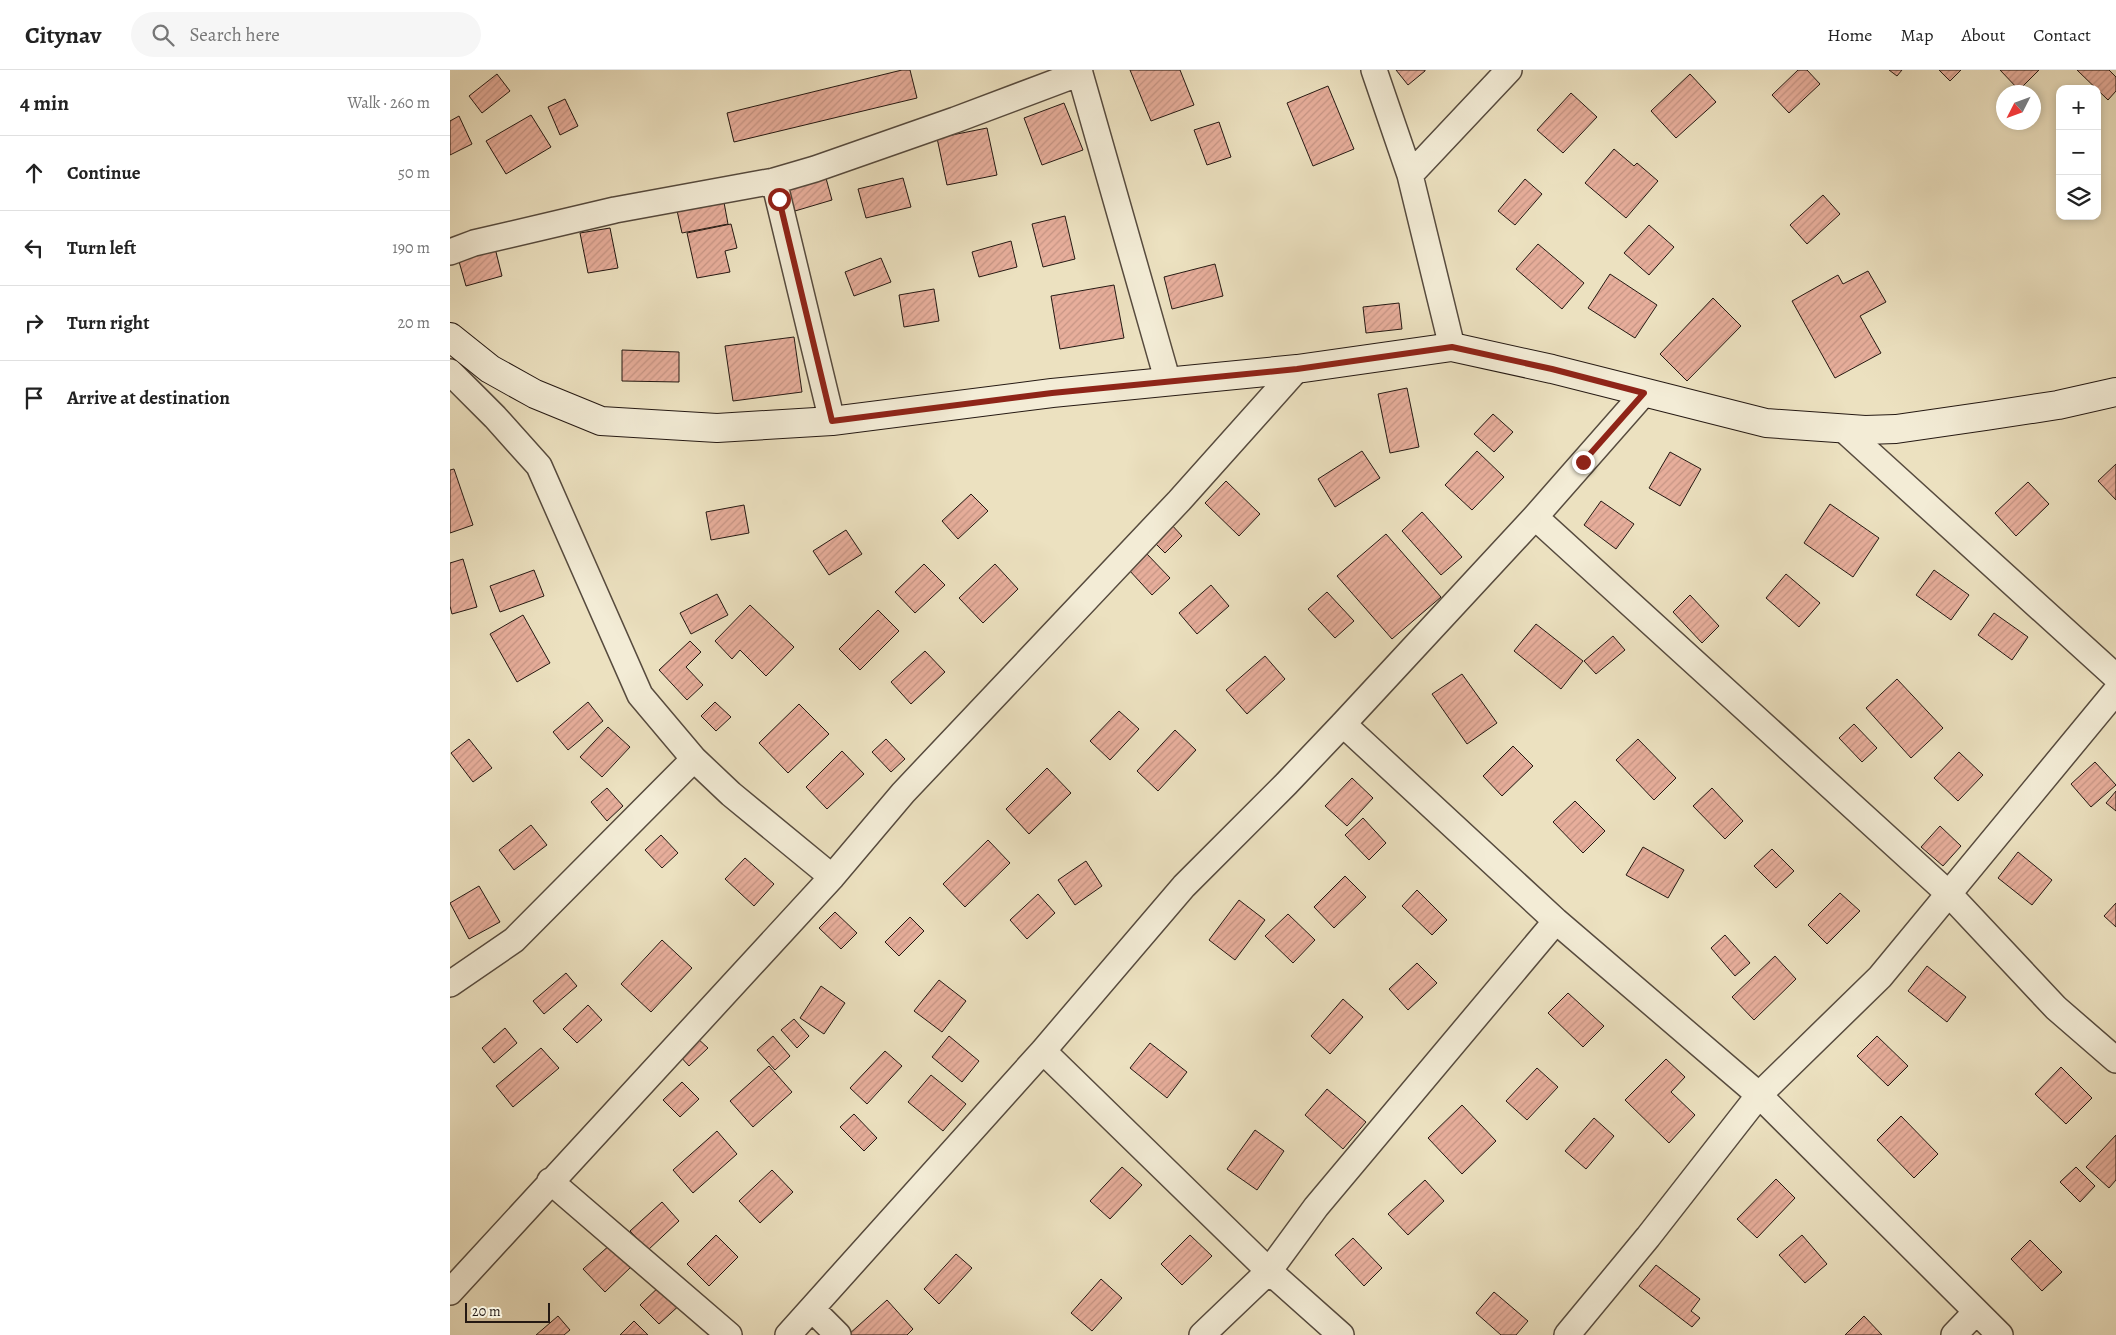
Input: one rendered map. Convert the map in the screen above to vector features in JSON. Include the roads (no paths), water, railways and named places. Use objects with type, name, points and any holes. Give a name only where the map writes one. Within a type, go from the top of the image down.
[{"type":"street","points":[[1374,70],[1410,175],[1452,347]]},
{"type":"street","points":[[1410,175],[1509,70]]},
{"type":"street","points":[[450,252],[474,243],[615,210],[774,180],[815,169],[955,120],[1080,72],[1122,227],[1168,382]]},
{"type":"street","points":[[774,180],[832,421]]},
{"type":"street","points":[[450,337],[490,369],[535,394],[601,421],[717,428],[832,421],[1052,393],[1297,369],[1452,347],[1552,369],[1766,423],[1843,429],[1896,429],[2058,405],[2116,392]]},
{"type":"street","points":[[450,1292],[832,877],[903,793],[1179,501],[1297,369]]},
{"type":"street","points":[[450,372],[495,417],[539,466],[640,694],[694,759],[731,794],[832,877]]},
{"type":"street","points":[[788,1335],[1043,1051],[1184,886],[1343,724],[1535,517],[1644,393]]},
{"type":"street","points":[[1843,429],[2116,677]]},
{"type":"street","points":[[1535,517],[1950,894],[2056,1008],[2116,1060]]},
{"type":"street","points":[[1567,1335],[1648,1237],[1759,1095],[1880,977],[2116,690]]},
{"type":"street","points":[[1343,724],[1556,921],[1759,1095],[2000,1335]]},
{"type":"street","points":[[450,984],[514,940],[694,759]]},
{"type":"street","points":[[1202,1335],[1269,1271],[1316,1207],[1556,921]]},
{"type":"street","points":[[1043,1051],[1269,1271],[1341,1335]]},
{"type":"street","points":[[550,1182],[729,1335]]},
{"type":"street","points":[[812,1309],[838,1335]]},
{"type":"street","points":[[1954,1335],[1976,1312]]}]
